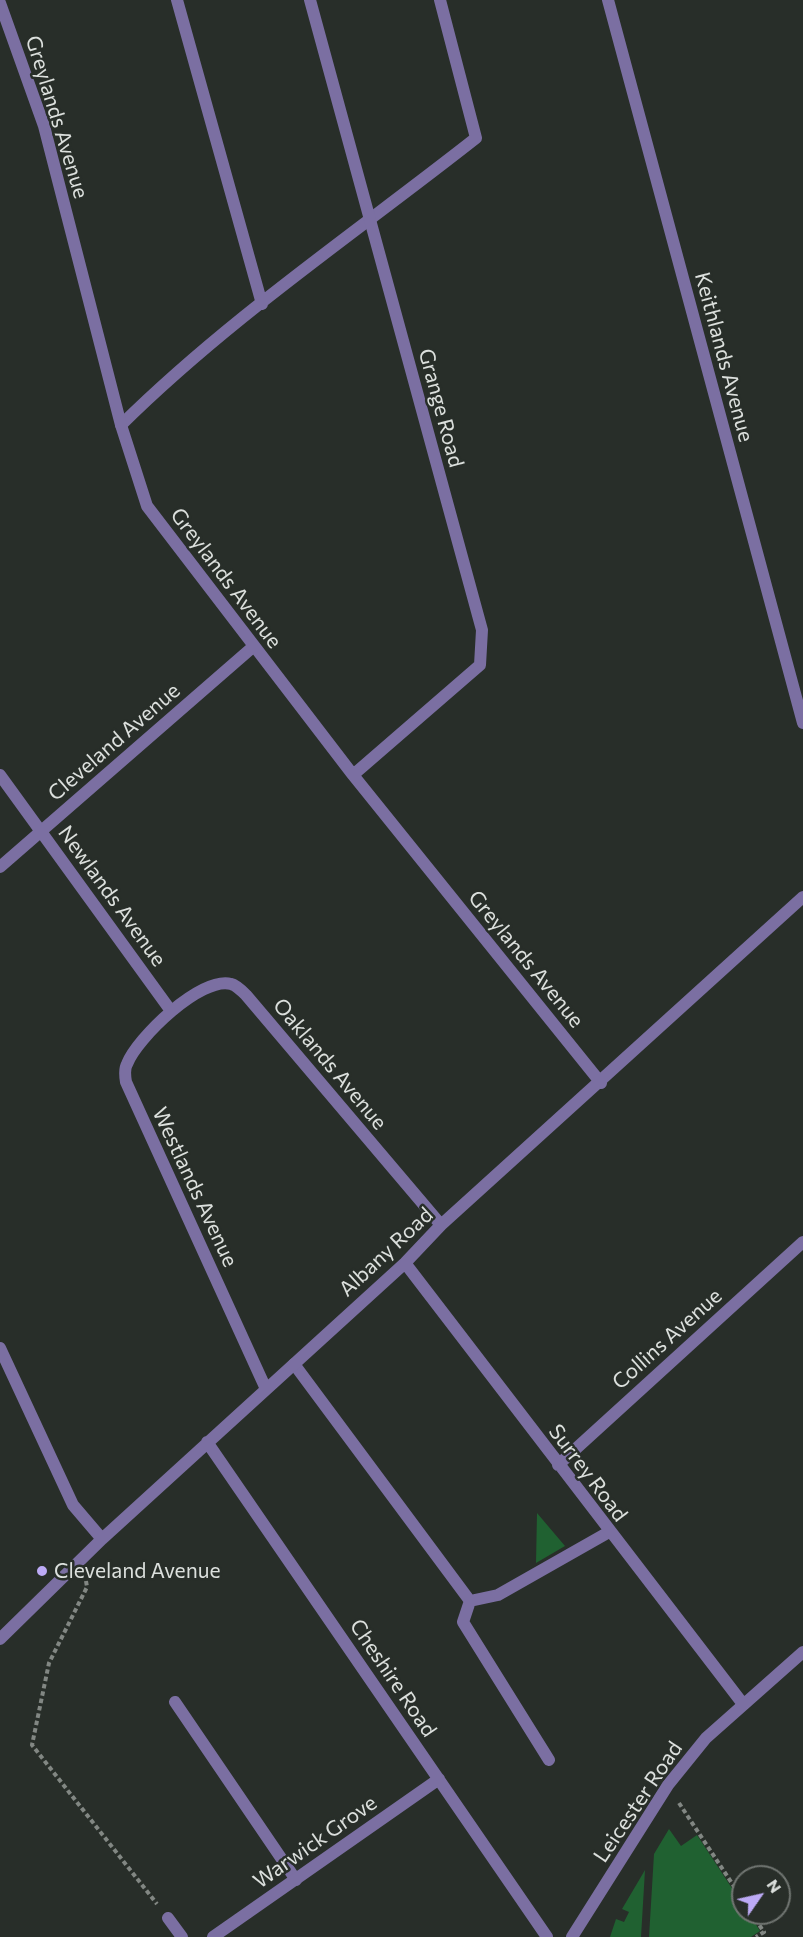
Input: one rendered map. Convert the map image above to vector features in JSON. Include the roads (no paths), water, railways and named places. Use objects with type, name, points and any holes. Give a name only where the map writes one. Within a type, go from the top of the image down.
[{"type":"street","points":[[177,0],[262,304]]},
{"type":"street","name":"Grange Road","points":[[310,0],[482,630],[480,665],[353,775]]},
{"type":"street","points":[[121,425],[146,401],[262,304],[476,138],[440,0]]},
{"type":"street","name":"Keithlands Avenue","points":[[608,0],[803,723]]},
{"type":"street","name":"Greylands Avenue","points":[[0,3],[44,126],[121,425],[147,506],[353,775],[601,1083]]},
{"type":"street","name":"Cleveland Avenue","points":[[0,867],[254,646]]},
{"type":"street","name":"Newlands Avenue","points":[[0,775],[171,1011]]},
{"type":"street","name":"Albany Road","points":[[0,1639],[102,1539],[405,1263],[441,1225],[601,1083],[803,897]]},
{"type":"street","name":"Oaklands Avenue","points":[[171,1011],[197,990],[217,984],[232,984],[239,989],[441,1225]]},
{"type":"street","name":"Westlands Avenue","points":[[171,1011],[132,1053],[125,1066],[126,1082],[266,1389]]},
{"type":"street","name":"Collins Avenue","points":[[558,1466],[803,1242]]},
{"type":"street","name":"Surrey Road","points":[[405,1263],[558,1466],[743,1704]]},
{"type":"street","points":[[0,1348],[73,1505],[102,1539]]},
{"type":"street","points":[[294,1364],[470,1601]]},
{"type":"street","name":"Cheshire Road","points":[[207,1442],[547,1937]]},
{"type":"street","points":[[470,1601],[498,1595],[609,1532]]},
{"type":"street","points":[[470,1601],[463,1622],[549,1760]]},
{"type":"street","name":"Leicester Road","points":[[572,1937],[668,1785],[706,1738],[803,1652]]},
{"type":"street","points":[[175,1702],[296,1880]]},
{"type":"street","name":"Warwick Grove","points":[[213,1937],[439,1779]]},
{"type":"street","points":[[168,1918],[182,1937]]},
{"type":"place","name":"Cleveland Avenue","points":[[42,1571]]}]
